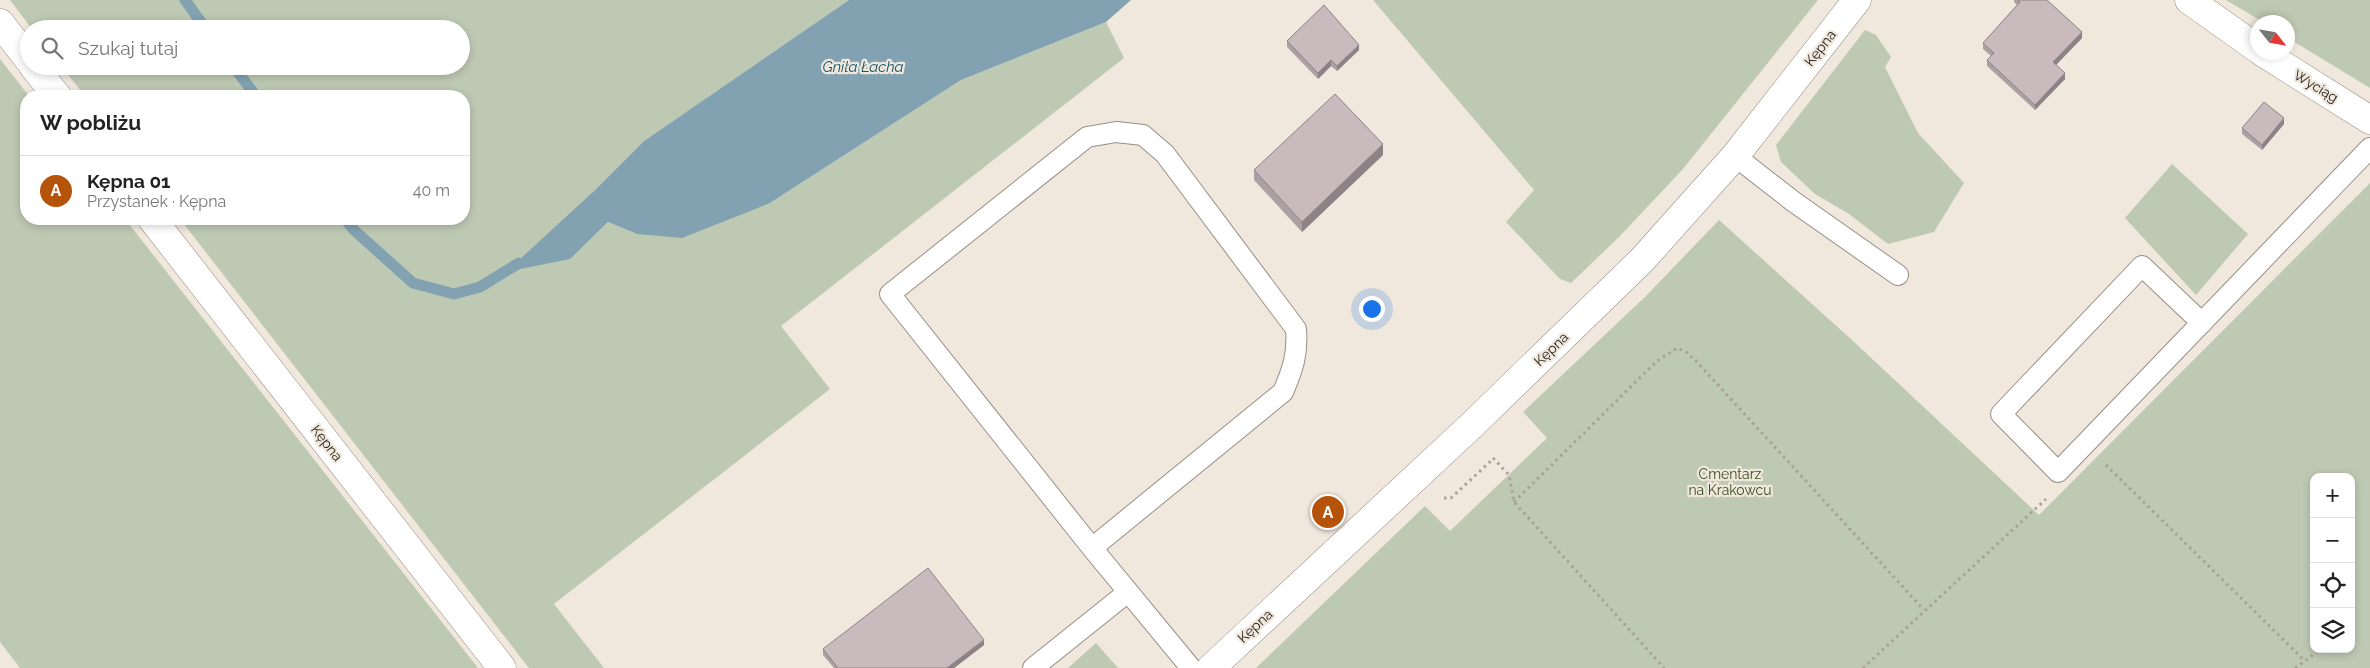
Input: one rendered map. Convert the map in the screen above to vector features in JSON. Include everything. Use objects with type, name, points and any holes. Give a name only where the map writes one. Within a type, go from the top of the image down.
[{"type":"street","name":"Kępna","points":[[1211,668],[1642,260],[1735,156],[1857,0]]},
{"type":"street","points":[[2189,0],[2250,43]]},
{"type":"street","points":[[0,23],[20,49]]},
{"type":"street","name":"Wyciąg","points":[[2275,60],[2370,120]]},
{"type":"street","points":[[41,75],[52,90]]},
{"type":"street","name":"Kępna","points":[[157,225],[502,668]]},
{"type":"lane","points":[[1092,548],[1283,392],[1292,372],[1298,350],[1296,329],[1165,154],[1143,135],[1116,132],[1086,137],[890,294],[1092,548],[1191,668]]},
{"type":"lane","points":[[2202,323],[2142,266],[2001,414],[2058,472],[2202,323],[2370,148]]},
{"type":"lane","points":[[1735,156],[1794,202],[1898,275]]},
{"type":"lane","points":[[1033,668],[1128,592]]},
{"type":"path","points":[[1514,502],[1657,361],[1677,348],[1686,352],[1696,361],[1924,610]]},
{"type":"path","points":[[1495,450],[1493,458],[1509,475],[1514,502],[1664,668]]},
{"type":"path","points":[[2104,463],[2305,661]]},
{"type":"path","points":[[1862,668],[2051,495],[2058,472]]},
{"type":"path","points":[[2295,668],[2316,653]]},
{"type":"green space","points":[[10,0],[849,0],[644,141],[594,191],[570,258],[608,222],[637,234],[770,203],[961,80],[1106,22],[1124,58],[781,326],[830,389],[554,604],[604,668],[529,668],[185,225],[470,225],[470,90],[80,90],[68,75],[470,75],[470,20],[25,20]]},
{"type":"green space","points":[[1373,0],[1818,0],[1683,169],[1619,237],[1571,283],[1560,279],[1506,222],[1534,190]]},
{"type":"green space","points":[[2226,0],[2370,0],[2370,88],[2295,42],[2295,15],[2251,15]]},
{"type":"green space","points":[[1865,30],[1876,35],[1891,57],[1885,67],[1918,133],[1964,183],[1934,232],[1888,244],[1849,214],[1815,194],[1781,162],[1776,145]]},
{"type":"green space","points":[[0,59],[24,90],[20,90],[20,225],[130,225],[478,668],[20,668],[0,642]]},
{"type":"green space","points":[[2172,164],[2248,234],[2196,295],[2125,218]]},
{"type":"green space","name":"Cmentarz na Krakowcu","points":[[2370,183],[2370,668],[1256,668],[1425,506],[1450,531],[1547,438],[1523,412],[1646,296],[1719,220],[1852,340],[2039,515]]},
{"type":"green space","points":[[1096,643],[1118,668],[1068,668]]},
{"type":"water","name":"Gniła Łacha","points":[[849,0],[1131,0],[1106,22],[961,80],[770,203],[682,238],[637,234],[608,222],[570,259],[506,272],[594,191],[644,141]]},
{"type":"building","points":[[2018,0],[2047,0],[2082,32],[2053,62],[2065,73],[2035,105],[1987,60],[1994,53],[1983,43],[2020,2]]},
{"type":"building","points":[[1324,5],[1359,45],[1337,66],[1331,60],[1318,73],[1287,41]]},
{"type":"building","points":[[1335,94],[1383,144],[1302,222],[1254,170]]},
{"type":"building","points":[[2264,102],[2284,118],[2262,145],[2242,128]]},
{"type":"building","points":[[928,568],[984,640],[947,668],[838,668],[823,649]]},
{"type":"waterway","name":"Gniła Łacha","points":[[185,0],[199,20]]},
{"type":"waterway","name":"Gniła Łacha","points":[[240,75],[251,90]]},
{"type":"waterway","name":"Gniła Łacha","points":[[350,225],[413,283],[454,294],[480,287],[519,263]]},
{"type":"place","name":"Kępna 01","points":[[1328,512]]}]
